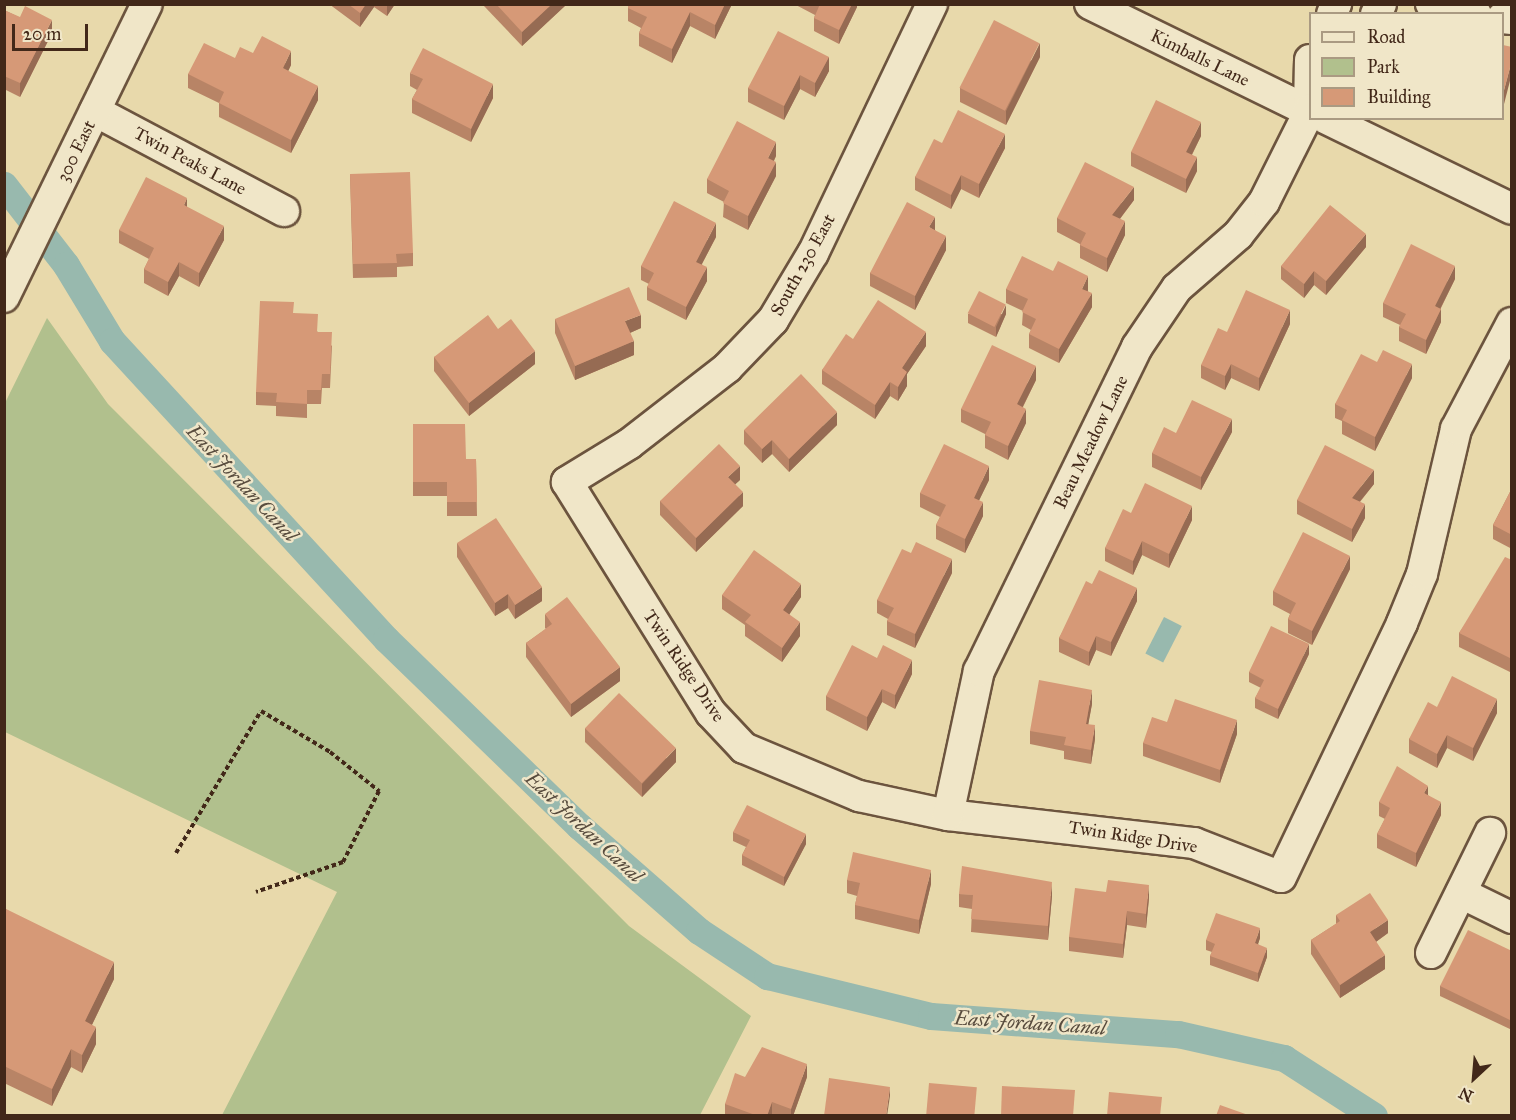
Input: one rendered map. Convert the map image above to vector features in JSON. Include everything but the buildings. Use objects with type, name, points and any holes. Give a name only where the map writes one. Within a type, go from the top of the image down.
[{"type":"street","name":"300 East","points":[[4,297],[147,4]]},
{"type":"street","name":"South 230 East","points":[[567,482],[630,444],[727,368],[773,320],[813,253],[932,4]]},
{"type":"street","name":"Kimballs Lane","points":[[1090,4],[1309,111]]},
{"type":"street","points":[[1431,4],[1467,12]]},
{"type":"street","name":"Twin Peaks Lane","points":[[95,111],[284,211]]},
{"type":"street","name":"Beau Meadow Lane","points":[[948,815],[979,671],[1137,347],[1177,288],[1238,235],[1264,202],[1310,120]]},
{"type":"street","name":"Kimballs Lane","points":[[1328,120],[1512,209]]},
{"type":"street","name":"Twin Ridge Drive","points":[[567,482],[711,713],[744,748],[859,796],[948,815],[1194,843],[1281,877],[1402,623],[1422,574],[1456,429],[1512,323]]},
{"type":"street","points":[[1431,953],[1490,833]]},
{"type":"street","points":[[1461,893],[1512,918]]},
{"type":"path","points":[[176,853],[261,711],[330,752],[379,791],[343,862],[256,892]]},
{"type":"green space","points":[[47,318],[108,404],[629,926],[751,1016],[700,1115],[222,1115],[337,892],[5,732],[5,403]]},
{"type":"water","points":[[1164,617],[1182,626],[1163,663],[1145,654]]},
{"type":"waterway","name":"East Jordan Canal","points":[[4,185],[66,265],[112,341],[386,639],[579,826],[699,931],[767,976],[931,1016],[1178,1034],[1284,1058],[1374,1116]]}]
